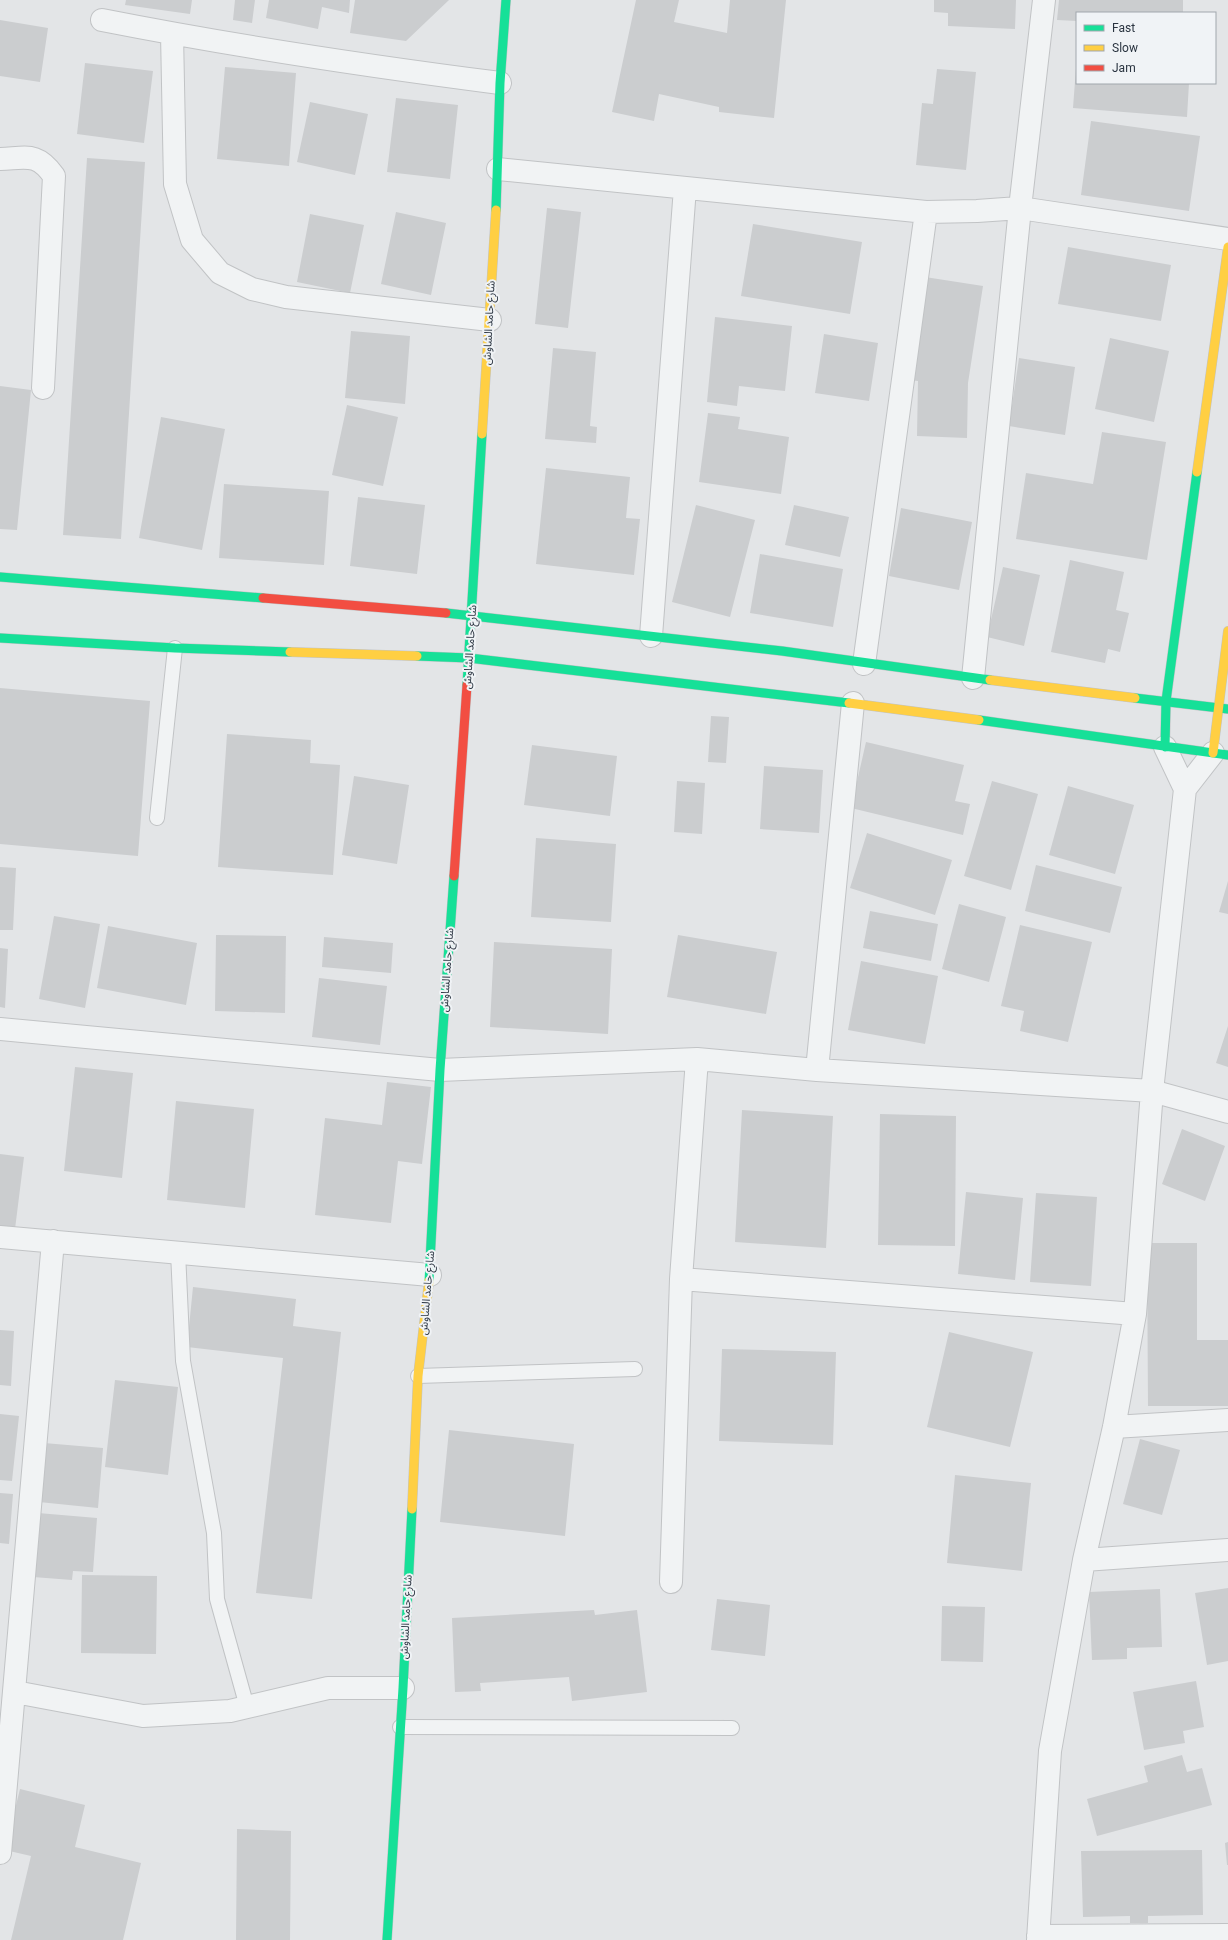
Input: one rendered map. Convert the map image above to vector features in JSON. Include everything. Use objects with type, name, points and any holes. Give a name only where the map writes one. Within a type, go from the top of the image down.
[{"type":"main road","name":"شارع حامد الشاوش","points":[[387,1940],[403,1688],[418,1376],[430,1275],[440,1070],[472,615],[490,320],[498,169],[500,83],[506,0]]},
{"type":"main road","points":[[1165,747],[1166,701],[1228,247]]},
{"type":"main road","points":[[0,577],[472,615],[782,651],[864,664],[1223,709]]},
{"type":"main road","points":[[0,638],[175,648],[469,658],[853,703],[1220,754],[1228,631]]},
{"type":"street","points":[[973,678],[1020,208],[1044,0]]},
{"type":"street","points":[[102,20],[172,34],[385,68],[500,83]]},
{"type":"street","points":[[172,34],[176,184],[192,240],[220,273],[252,289],[286,297],[490,320]]},
{"type":"street","points":[[0,159],[36,158],[46,165],[54,176],[43,388]]},
{"type":"street","points":[[498,169],[926,212],[1020,208],[1228,239]]},
{"type":"street","points":[[651,636],[685,188]]},
{"type":"street","points":[[864,664],[926,212]]},
{"type":"street","points":[[817,1070],[853,703]]},
{"type":"street","points":[[1165,747],[1185,789],[1152,1091],[1135,1314],[1114,1427],[1084,1560],[1050,1751],[1038,1938],[1228,1935]]},
{"type":"street","points":[[1185,789],[1220,754]]},
{"type":"street","points":[[0,1029],[440,1070],[697,1059],[817,1070],[1152,1091],[1228,1112]]},
{"type":"street","points":[[671,1582],[681,1279],[697,1059]]},
{"type":"street","points":[[0,1237],[430,1275]]},
{"type":"street","points":[[0,1854],[53,1241]]},
{"type":"street","points":[[681,1279],[1135,1314]]},
{"type":"street","points":[[1114,1427],[1228,1420]]},
{"type":"street","points":[[1084,1560],[1228,1550]]},
{"type":"street","points":[[15,1692],[143,1716],[230,1711],[328,1688],[403,1688]]},
{"type":"lane","points":[[157,818],[175,648]]},
{"type":"lane","points":[[178,1252],[183,1361],[214,1533],[217,1599],[247,1707]]},
{"type":"lane","points":[[418,1376],[635,1369]]},
{"type":"lane","points":[[400,1727],[732,1728]]},
{"type":"building","points":[[126,0],[192,0],[190,14],[125,5]]},
{"type":"building","points":[[235,0],[255,0],[252,23],[233,20]]},
{"type":"building","points":[[269,0],[350,0],[349,13],[322,7],[318,29],[266,18]]},
{"type":"building","points":[[355,0],[449,0],[406,41],[350,33]]},
{"type":"building","points":[[636,0],[679,0],[674,22],[727,33],[730,0],[786,0],[774,118],[719,112],[719,107],[659,94],[654,121],[612,112]]},
{"type":"building","points":[[934,0],[1016,0],[1015,29],[948,26],[948,13],[934,12]]},
{"type":"building","points":[[1059,0],[1183,0],[1183,12],[1076,12],[1076,21],[1057,20]]},
{"type":"building","points":[[0,20],[48,28],[40,82],[0,76]]},
{"type":"building","points":[[85,63],[153,71],[144,143],[77,134]]},
{"type":"building","points":[[225,67],[296,73],[289,166],[217,159]]},
{"type":"building","points":[[1076,68],[1076,84],[1189,84],[1187,117],[1073,108]]},
{"type":"building","points":[[937,69],[976,72],[966,170],[916,165],[922,103],[933,104]]},
{"type":"building","points":[[396,98],[458,105],[450,179],[387,172]]},
{"type":"building","points":[[310,102],[368,114],[355,175],[297,162]]},
{"type":"building","points":[[1091,121],[1200,136],[1189,211],[1081,195]]},
{"type":"building","points":[[87,158],[145,162],[121,539],[63,535]]},
{"type":"building","points":[[547,208],[581,212],[568,328],[535,324]]},
{"type":"building","points":[[396,212],[446,223],[431,295],[381,284]]},
{"type":"building","points":[[310,214],[364,225],[350,293],[297,282]]},
{"type":"building","points":[[753,224],[862,242],[850,314],[741,296]]},
{"type":"building","points":[[1068,247],[1171,265],[1161,321],[1058,304]]},
{"type":"building","points":[[925,277],[983,286],[968,383],[967,438],[917,436],[918,381],[909,380]]},
{"type":"building","points":[[715,317],[792,326],[785,391],[739,386],[737,406],[707,402]]},
{"type":"building","points":[[351,331],[410,336],[405,404],[345,398]]},
{"type":"building","points":[[824,334],[878,343],[869,401],[815,393]]},
{"type":"building","points":[[1110,338],[1169,351],[1154,422],[1095,409]]},
{"type":"building","points":[[553,348],[596,352],[590,426],[597,427],[596,443],[545,439]]},
{"type":"building","points":[[1019,358],[1075,367],[1065,435],[1009,426]]},
{"type":"building","points":[[0,386],[31,390],[17,530],[0,529]]},
{"type":"building","points":[[347,405],[398,417],[383,486],[332,475]]},
{"type":"building","points":[[708,413],[740,417],[738,429],[789,437],[781,494],[699,482]]},
{"type":"building","points":[[161,417],[225,429],[202,550],[139,538]]},
{"type":"building","points":[[1102,432],[1166,442],[1147,560],[1016,539],[1026,473],[1093,484]]},
{"type":"building","points":[[546,468],[630,477],[626,518],[640,519],[634,575],[536,564]]},
{"type":"building","points":[[224,484],[329,491],[324,565],[219,558]]},
{"type":"building","points":[[358,497],[425,505],[417,574],[350,566]]},
{"type":"building","points":[[696,505],[755,520],[730,617],[672,602]]},
{"type":"building","points":[[794,505],[849,517],[840,557],[785,545]]},
{"type":"building","points":[[901,508],[972,522],[959,590],[889,576]]},
{"type":"building","points":[[760,554],[843,569],[833,627],[750,613]]},
{"type":"building","points":[[1070,560],[1124,572],[1116,610],[1129,613],[1120,652],[1108,649],[1105,663],[1051,652]]},
{"type":"building","points":[[1003,567],[1040,575],[1024,646],[987,637]]},
{"type":"building","points":[[0,688],[150,701],[138,856],[0,844]]},
{"type":"building","points":[[711,716],[729,717],[726,763],[708,762]]},
{"type":"building","points":[[227,734],[311,740],[310,763],[340,765],[333,875],[218,867]]},
{"type":"building","points":[[866,742],[964,765],[955,801],[970,804],[963,835],[851,808]]},
{"type":"building","points":[[532,745],[617,756],[610,816],[524,805]]},
{"type":"building","points":[[764,766],[823,770],[819,833],[760,829]]},
{"type":"building","points":[[354,776],[409,785],[397,864],[342,855]]},
{"type":"building","points":[[677,781],[705,783],[702,834],[674,832]]},
{"type":"building","points":[[992,781],[1038,794],[1011,890],[964,876]]},
{"type":"building","points":[[1068,786],[1134,805],[1115,874],[1049,855]]},
{"type":"building","points":[[867,833],[952,860],[935,915],[850,888]]},
{"type":"building","points":[[536,838],[616,844],[611,922],[531,917]]},
{"type":"building","points":[[1036,865],[1122,887],[1110,933],[1025,911]]},
{"type":"building","points":[[0,867],[16,868],[13,930],[0,930]]},
{"type":"building","points":[[1228,881],[1228,914],[1219,912]]},
{"type":"building","points":[[959,904],[1006,917],[989,982],[942,969]]},
{"type":"building","points":[[870,911],[938,924],[931,961],[863,948]]},
{"type":"building","points":[[54,916],[100,924],[85,1008],[39,999]]},
{"type":"building","points":[[1020,925],[1092,942],[1068,1042],[1020,1031],[1024,1011],[1001,1006]]},
{"type":"building","points":[[108,926],[197,943],[186,1005],[97,988]]},
{"type":"building","points":[[216,935],[286,936],[285,1013],[215,1011]]},
{"type":"building","points":[[678,935],[777,952],[766,1014],[667,997]]},
{"type":"building","points":[[324,937],[393,943],[391,973],[322,967]]},
{"type":"building","points":[[494,942],[612,949],[608,1034],[490,1027]]},
{"type":"building","points":[[0,948],[8,949],[5,1008],[0,1007]]},
{"type":"building","points":[[861,961],[938,976],[925,1044],[848,1030]]},
{"type":"building","points":[[319,978],[387,986],[380,1045],[312,1037]]},
{"type":"building","points":[[1228,1026],[1228,1067],[1216,1063]]},
{"type":"building","points":[[75,1067],[133,1073],[122,1178],[64,1171]]},
{"type":"building","points":[[387,1082],[431,1087],[422,1164],[398,1161],[391,1223],[315,1215],[325,1118],[382,1125]]},
{"type":"building","points":[[176,1101],[254,1109],[245,1208],[167,1200]]},
{"type":"building","points":[[742,1110],[833,1116],[826,1248],[735,1242]]},
{"type":"building","points":[[880,1114],[956,1116],[955,1246],[878,1245]]},
{"type":"building","points":[[1182,1129],[1225,1146],[1205,1201],[1162,1184]]},
{"type":"building","points":[[0,1154],[24,1157],[15,1229],[0,1227]]},
{"type":"building","points":[[966,1192],[1023,1198],[1015,1280],[958,1274]]},
{"type":"building","points":[[1036,1193],[1097,1197],[1091,1286],[1030,1282]]},
{"type":"building","points":[[1147,1243],[1197,1243],[1197,1340],[1228,1340],[1228,1406],[1148,1406]]},
{"type":"building","points":[[193,1287],[296,1299],[293,1326],[341,1332],[312,1599],[256,1593],[283,1358],[187,1347]]},
{"type":"building","points":[[0,1330],[14,1331],[11,1386],[0,1385]]},
{"type":"building","points":[[949,1332],[1033,1352],[1010,1447],[927,1427]]},
{"type":"building","points":[[722,1349],[836,1352],[833,1445],[719,1441]]},
{"type":"building","points":[[115,1380],[178,1387],[168,1475],[105,1467]]},
{"type":"building","points":[[0,1414],[19,1416],[12,1481],[0,1480]]},
{"type":"building","points":[[449,1430],[574,1444],[565,1536],[440,1522]]},
{"type":"building","points":[[1140,1439],[1180,1450],[1162,1515],[1123,1504]]},
{"type":"building","points":[[44,1443],[103,1448],[98,1508],[39,1502]]},
{"type":"building","points":[[955,1475],[1031,1483],[1022,1571],[947,1563]]},
{"type":"building","points":[[0,1493],[13,1494],[9,1544],[0,1543]]},
{"type":"building","points":[[38,1513],[97,1518],[93,1572],[73,1571],[72,1580],[33,1577]]},
{"type":"building","points":[[82,1575],[157,1576],[156,1654],[81,1653]]},
{"type":"building","points":[[1228,1588],[1228,1661],[1207,1665],[1195,1593]]},
{"type":"building","points":[[1160,1589],[1162,1647],[1127,1648],[1127,1659],[1092,1660],[1089,1592]]},
{"type":"building","points":[[717,1599],[770,1605],[765,1656],[711,1650]]},
{"type":"building","points":[[942,1606],[985,1607],[983,1662],[941,1661]]},
{"type":"building","points":[[594,1610],[595,1615],[637,1610],[647,1692],[572,1701],[569,1677],[480,1683],[481,1691],[455,1692],[452,1618]]},
{"type":"building","points":[[1196,1681],[1204,1727],[1183,1731],[1185,1743],[1144,1750],[1133,1692]]},
{"type":"building","points":[[1182,1755],[1187,1772],[1202,1768],[1212,1805],[1097,1836],[1087,1799],[1148,1782],[1144,1766]]},
{"type":"building","points":[[20,1789],[85,1805],[75,1847],[141,1863],[123,1940],[11,1940],[31,1856],[5,1850]]},
{"type":"building","points":[[237,1829],[291,1831],[290,1940],[236,1940]]},
{"type":"building","points":[[1228,1842],[1228,1865],[1227,1865],[1225,1843]]},
{"type":"building","points":[[1202,1850],[1203,1915],[1148,1916],[1148,1923],[1130,1923],[1130,1916],[1083,1917],[1081,1851]]},
{"type":"traffic: fast","points":[[496,210],[500,83],[506,0]]},
{"type":"traffic: fast","points":[[467,685],[482,434]]},
{"type":"traffic: fast","points":[[1165,747],[1166,701],[1197,472]]},
{"type":"traffic: fast","points":[[0,577],[263,598]]},
{"type":"traffic: fast","points":[[446,613],[782,651],[990,680]]},
{"type":"traffic: fast","points":[[0,638],[175,648],[290,652]]},
{"type":"traffic: fast","points":[[417,656],[469,658],[849,703]]},
{"type":"traffic: fast","points":[[1135,698],[1228,709]]},
{"type":"traffic: fast","points":[[979,720],[1228,755]]},
{"type":"traffic: fast","points":[[429,1281],[440,1070],[454,876]]},
{"type":"traffic: fast","points":[[387,1940],[403,1688],[412,1509]]},
{"type":"traffic: slow","points":[[482,434],[496,210]]},
{"type":"traffic: slow","points":[[1197,472],[1228,247]]},
{"type":"traffic: slow","points":[[1213,753],[1228,631]]},
{"type":"traffic: slow","points":[[290,652],[417,656]]},
{"type":"traffic: slow","points":[[990,680],[1135,698]]},
{"type":"traffic: slow","points":[[849,703],[979,720]]},
{"type":"traffic: slow","points":[[412,1509],[418,1376],[429,1281]]},
{"type":"traffic: jam","points":[[263,598],[446,613]]},
{"type":"traffic: jam","points":[[454,876],[467,685]]}]
